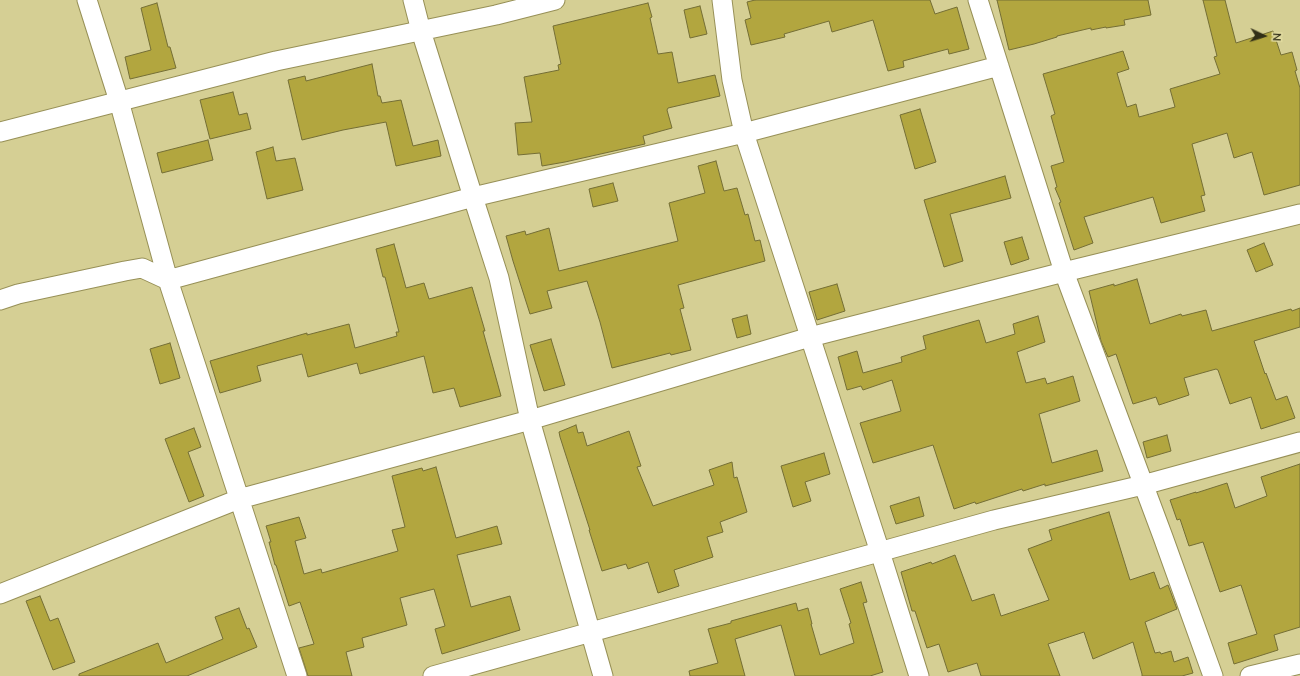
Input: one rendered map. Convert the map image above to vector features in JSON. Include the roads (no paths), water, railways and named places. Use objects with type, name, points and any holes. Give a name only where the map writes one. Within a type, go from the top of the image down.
[{"type":"street","points":[[87,0],[119,101],[168,280],[297,676]]},
{"type":"street","points":[[413,0],[421,30],[499,278],[530,420],[603,676]]},
{"type":"street","points":[[0,132],[276,61],[496,15],[555,0]]},
{"type":"street","points":[[722,0],[732,80],[744,134],[919,676]]},
{"type":"street","points":[[978,0],[1064,272],[1213,676]]},
{"type":"street","points":[[0,300],[125,270],[142,268],[168,280],[473,197],[744,134],[999,66]]},
{"type":"street","points":[[0,594],[239,498],[530,420],[810,338],[1064,272],[1300,214]]},
{"type":"street","points":[[433,676],[994,520],[1143,485],[1300,442]]},
{"type":"street","points":[[1250,676],[1300,664]]}]
